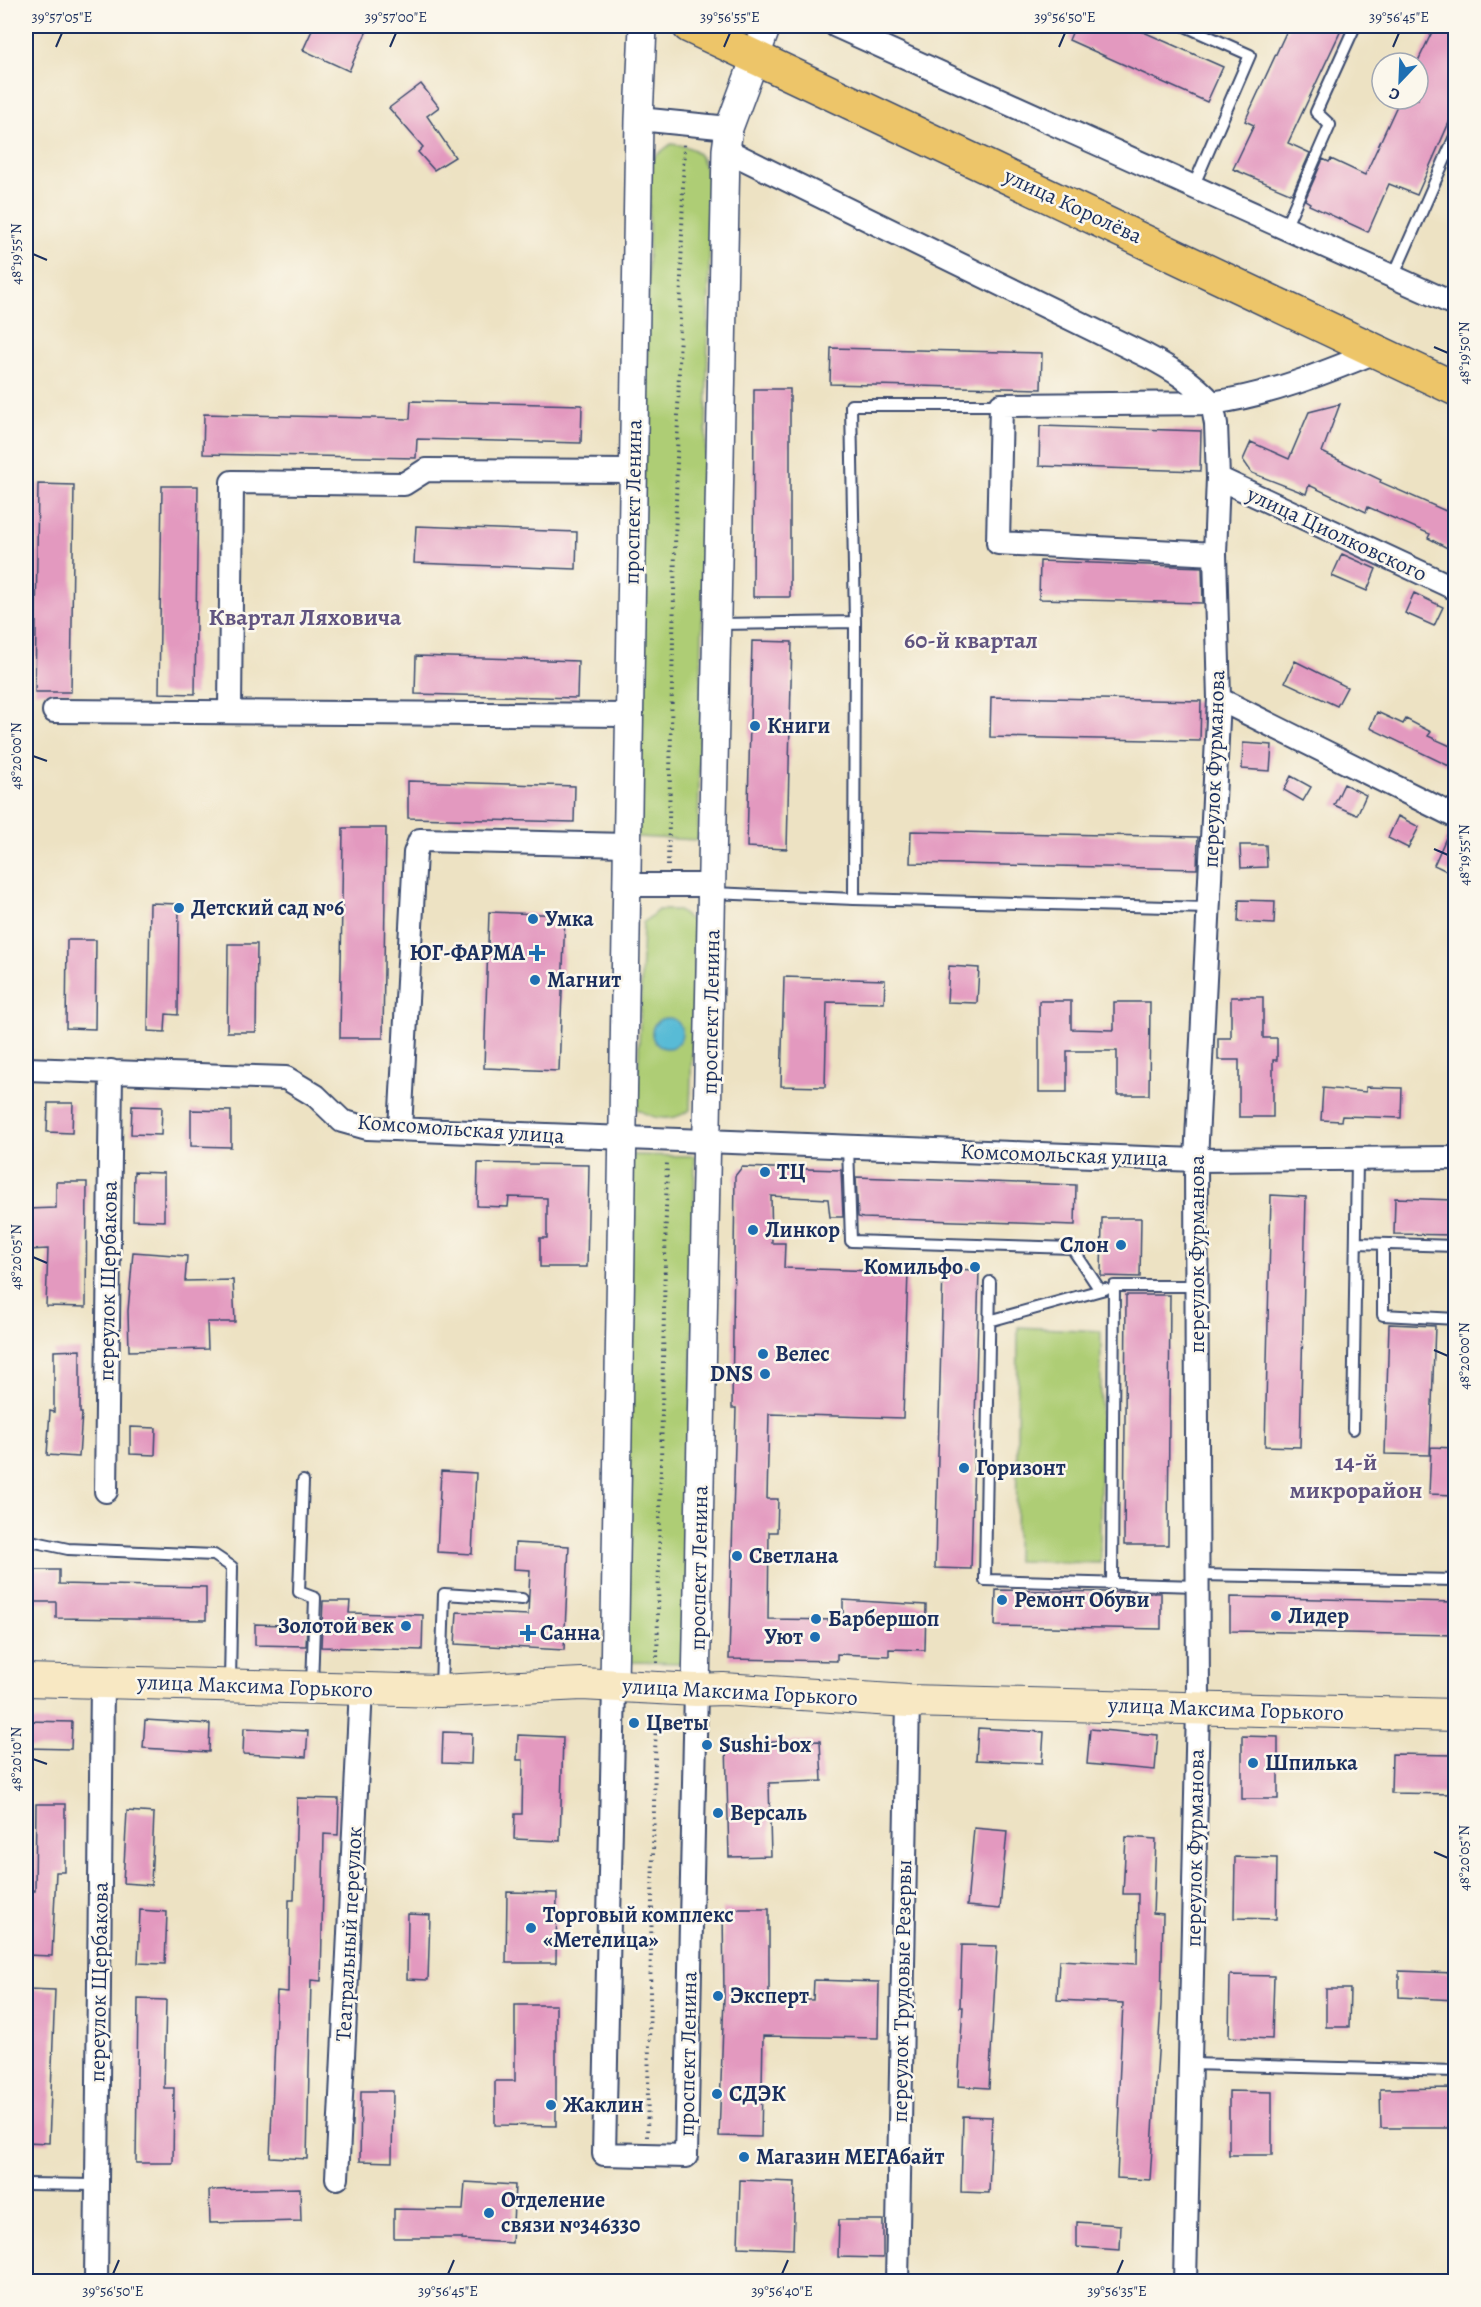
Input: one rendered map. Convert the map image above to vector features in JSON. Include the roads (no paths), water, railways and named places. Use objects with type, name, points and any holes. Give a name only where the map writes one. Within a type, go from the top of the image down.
[{"type":"highway","name":"улица Королёва","points":[[689,26],[1455,389]]},
{"type":"main road","name":"улица Максима Горького","points":[[26,1680],[440,1691],[582,1684],[696,1690],[723,1689],[908,1701],[1455,1715]]},
{"type":"street","name":"проспект Ленина","points":[[643,26],[639,119],[614,1686],[604,2154],[686,2156],[727,139],[767,26]]},
{"type":"street","points":[[836,26],[1455,305]]},
{"type":"street","points":[[639,119],[685,124],[727,139],[1157,361],[1177,372],[1212,403]]},
{"type":"street","points":[[1215,554],[998,543],[1001,405],[1212,403],[1246,398],[1308,379],[1378,351]]},
{"type":"street","name":"переулок Фурманова","points":[[1185,2282],[1198,1707],[1196,1161],[1219,699],[1215,554],[1218,478],[1216,424],[1212,403]]},
{"type":"street","points":[[230,712],[232,482],[404,484],[426,470],[633,471]]},
{"type":"street","name":"улица Циолковского","points":[[1218,478],[1455,589]]},
{"type":"street","points":[[1219,699],[1455,817]]},
{"type":"street","points":[[54,711],[629,715]]},
{"type":"street","points":[[400,1129],[415,853],[420,840],[627,845]]},
{"type":"street","points":[[627,885],[668,885],[712,889]]},
{"type":"street","name":"Комсомольская улица","points":[[26,1069],[286,1078],[316,1096],[342,1121],[368,1128],[623,1138]]},
{"type":"street","name":"переулок Щербакова","points":[[106,1491],[111,1071]]},
{"type":"street","points":[[623,1138],[708,1140]]},
{"type":"street","name":"Комсомольская улица","points":[[708,1140],[1196,1161],[1455,1158]]},
{"type":"street","name":"переулок Щербакова","points":[[96,2282],[102,1682]]},
{"type":"street","name":"Театральный переулок","points":[[338,2178],[361,1689]]},
{"type":"street","name":"переулок Трудовые Резервы","points":[[897,2282],[908,1701]]},
{"type":"lane","points":[[1185,26],[1250,55],[1193,187]]},
{"type":"lane","points":[[1286,228],[1330,125],[1316,112],[1355,26]]},
{"type":"lane","points":[[1393,277],[1455,134]]},
{"type":"lane","points":[[854,899],[855,622],[851,405],[1001,405]]},
{"type":"lane","points":[[716,624],[855,622]]},
{"type":"lane","points":[[712,889],[854,899],[1209,908]]},
{"type":"lane","points":[[848,1146],[851,1241],[1072,1248],[1100,1290]]},
{"type":"lane","points":[[1353,1429],[1358,1159]]},
{"type":"lane","points":[[1356,1243],[1455,1246]]},
{"type":"lane","points":[[1383,1244],[1383,1315],[1455,1319]]},
{"type":"lane","points":[[990,1281],[985,1580],[1112,1583],[1198,1580],[1455,1580]]},
{"type":"lane","points":[[1112,1583],[1114,1286]]},
{"type":"lane","points":[[989,1321],[1114,1286],[1196,1286]]},
{"type":"lane","points":[[303,1481],[299,1592],[315,1598],[312,1688]]},
{"type":"lane","points":[[26,1540],[68,1549],[214,1555],[232,1567],[230,1685]]},
{"type":"lane","points":[[440,1691],[444,1594],[522,1599]]},
{"type":"lane","points":[[1190,2064],[1455,2071]]},
{"type":"lane","points":[[26,2184],[97,2185]]},
{"type":"water","points":[[667,1018],[678,1022],[682,1033],[678,1044],[667,1048],[656,1044],[652,1033],[656,1022]]},
{"type":"place","name":"Книги","points":[[755,726]]},
{"type":"place","name":"Детский сад №6","points":[[179,908]]},
{"type":"place","name":"Умка","points":[[533,919]]},
{"type":"place","name":"ЮГ-ФАРМА","points":[[537,953]]},
{"type":"place","name":"Магнит","points":[[535,980]]},
{"type":"place","name":"ТЦ","points":[[765,1172]]},
{"type":"place","name":"Линкор","points":[[753,1230]]},
{"type":"place","name":"Слон","points":[[1121,1245]]},
{"type":"place","name":"Комильфо","points":[[975,1267]]},
{"type":"place","name":"Велес","points":[[763,1354]]},
{"type":"place","name":"DNS","points":[[765,1374]]},
{"type":"place","name":"Горизонт","points":[[964,1468]]},
{"type":"place","name":"Светлана","points":[[737,1556]]},
{"type":"place","name":"Ремонт Обуви","points":[[1002,1600]]},
{"type":"place","name":"Лидер","points":[[1276,1616]]},
{"type":"place","name":"Барбершоп","points":[[816,1619]]},
{"type":"place","name":"Золотой век","points":[[406,1626]]},
{"type":"place","name":"Санна","points":[[528,1633]]},
{"type":"place","name":"Уют","points":[[815,1637]]},
{"type":"place","name":"Цветы","points":[[634,1723]]},
{"type":"place","name":"Sushi-box","points":[[707,1745]]},
{"type":"place","name":"Шпилька","points":[[1253,1763]]},
{"type":"place","name":"Версаль","points":[[718,1813]]},
{"type":"place","name":"Торговый комплекс «Метелица»","points":[[531,1928]]},
{"type":"place","name":"Эксперт","points":[[718,1996]]},
{"type":"place","name":"СДЭК","points":[[717,2094]]},
{"type":"place","name":"Жаклин","points":[[551,2105]]},
{"type":"place","name":"Магазин МЕГАбайт","points":[[744,2157]]},
{"type":"place","name":"Отделение связи №346330","points":[[489,2213]]},
{"type":"district","name":"Квартал Ляховича","points":[[305,617]]},
{"type":"district","name":"60-й квартал","points":[[971,640]]},
{"type":"district","name":"14-й микрорайон","points":[[1356,1476]]}]
